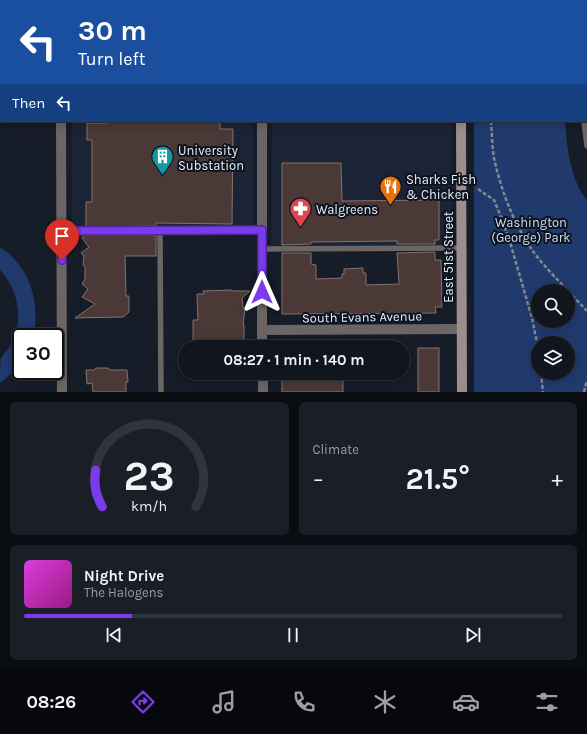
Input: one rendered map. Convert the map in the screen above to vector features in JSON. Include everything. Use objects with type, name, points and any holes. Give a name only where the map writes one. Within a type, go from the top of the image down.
[{"type":"main road","name":"East 51st Street","points":[[461,122],[462,392]]},
{"type":"street","points":[[61,122],[62,392]]},
{"type":"street","points":[[262,122],[262,340]]},
{"type":"street","name":"South Evans Avenue","points":[[262,330],[461,329]]},
{"type":"street","points":[[262,380],[263,392]]},
{"type":"lane","points":[[584,122],[587,146]]},
{"type":"lane","points":[[61,231],[262,230]]},
{"type":"lane","points":[[160,231],[161,392]]},
{"type":"lane","points":[[262,249],[461,248]]},
{"type":"path","points":[[491,122],[494,157],[504,192],[515,218],[535,254],[562,284]]},
{"type":"path","points":[[478,189],[494,200],[501,217],[510,242],[532,318],[536,336]]},
{"type":"path","points":[[575,298],[587,311]]},
{"type":"path","points":[[542,380],[543,392]]},
{"type":"path","points":[[584,392],[587,380]]},
{"type":"shaded area","name":"University Substation","points":[[72,122],[253,122],[253,230],[72,231]]},
{"type":"shaded area","points":[[272,122],[452,122],[451,248],[271,249]]},
{"type":"green space","name":"Washington (George) Park","points":[[474,122],[565,122],[568,152],[573,173],[581,192],[587,200],[587,392],[474,392]]},
{"type":"green space","points":[[0,247],[19,264],[26,275],[34,299],[34,328],[17,328],[18,314],[15,295],[11,286],[0,270]]},
{"type":"green space","points":[[12,343],[12,373],[0,383],[1,358]]},
{"type":"building","name":"University Substation","points":[[220,122],[220,129],[233,129],[232,224],[156,223],[156,226],[86,227],[86,202],[92,202],[92,140],[87,140],[87,123]]},
{"type":"building","points":[[282,163],[341,163],[342,201],[439,200],[439,240],[435,240],[435,244],[397,244],[397,241],[311,242],[311,244],[282,245]]},
{"type":"building","points":[[85,235],[156,235],[156,256],[125,256],[126,296],[129,296],[129,312],[123,317],[75,318],[95,304],[82,297],[88,289],[82,284],[85,279],[85,267],[83,265],[84,256],[81,253],[89,247],[82,238]]},
{"type":"building","points":[[435,252],[435,260],[441,260],[442,307],[435,307],[436,313],[282,314],[282,253],[311,253],[311,264],[316,265],[316,279],[342,278],[344,269],[363,268],[363,273],[366,273],[366,285],[399,284],[397,253]]},
{"type":"building","points":[[203,291],[250,291],[242,298],[243,308],[245,309],[243,325],[244,340],[193,340],[193,320],[198,320],[197,294],[204,294]]},
{"type":"building","points":[[418,348],[439,348],[439,392],[418,392]]},
{"type":"building","points":[[96,368],[127,370],[128,382],[126,382],[126,392],[93,392],[92,383],[87,384],[86,370],[94,370]]},
{"type":"building","points":[[282,380],[343,380],[343,392],[282,392]]},
{"type":"place","name":"University Substation","points":[[162,176]]},
{"type":"place","name":"Sharks Fish & Chicken","points":[[391,206]]},
{"type":"place","name":"Walgreens","points":[[301,228]]},
{"type":"route","points":[[62,260],[61,231],[262,230],[262,292]]}]
